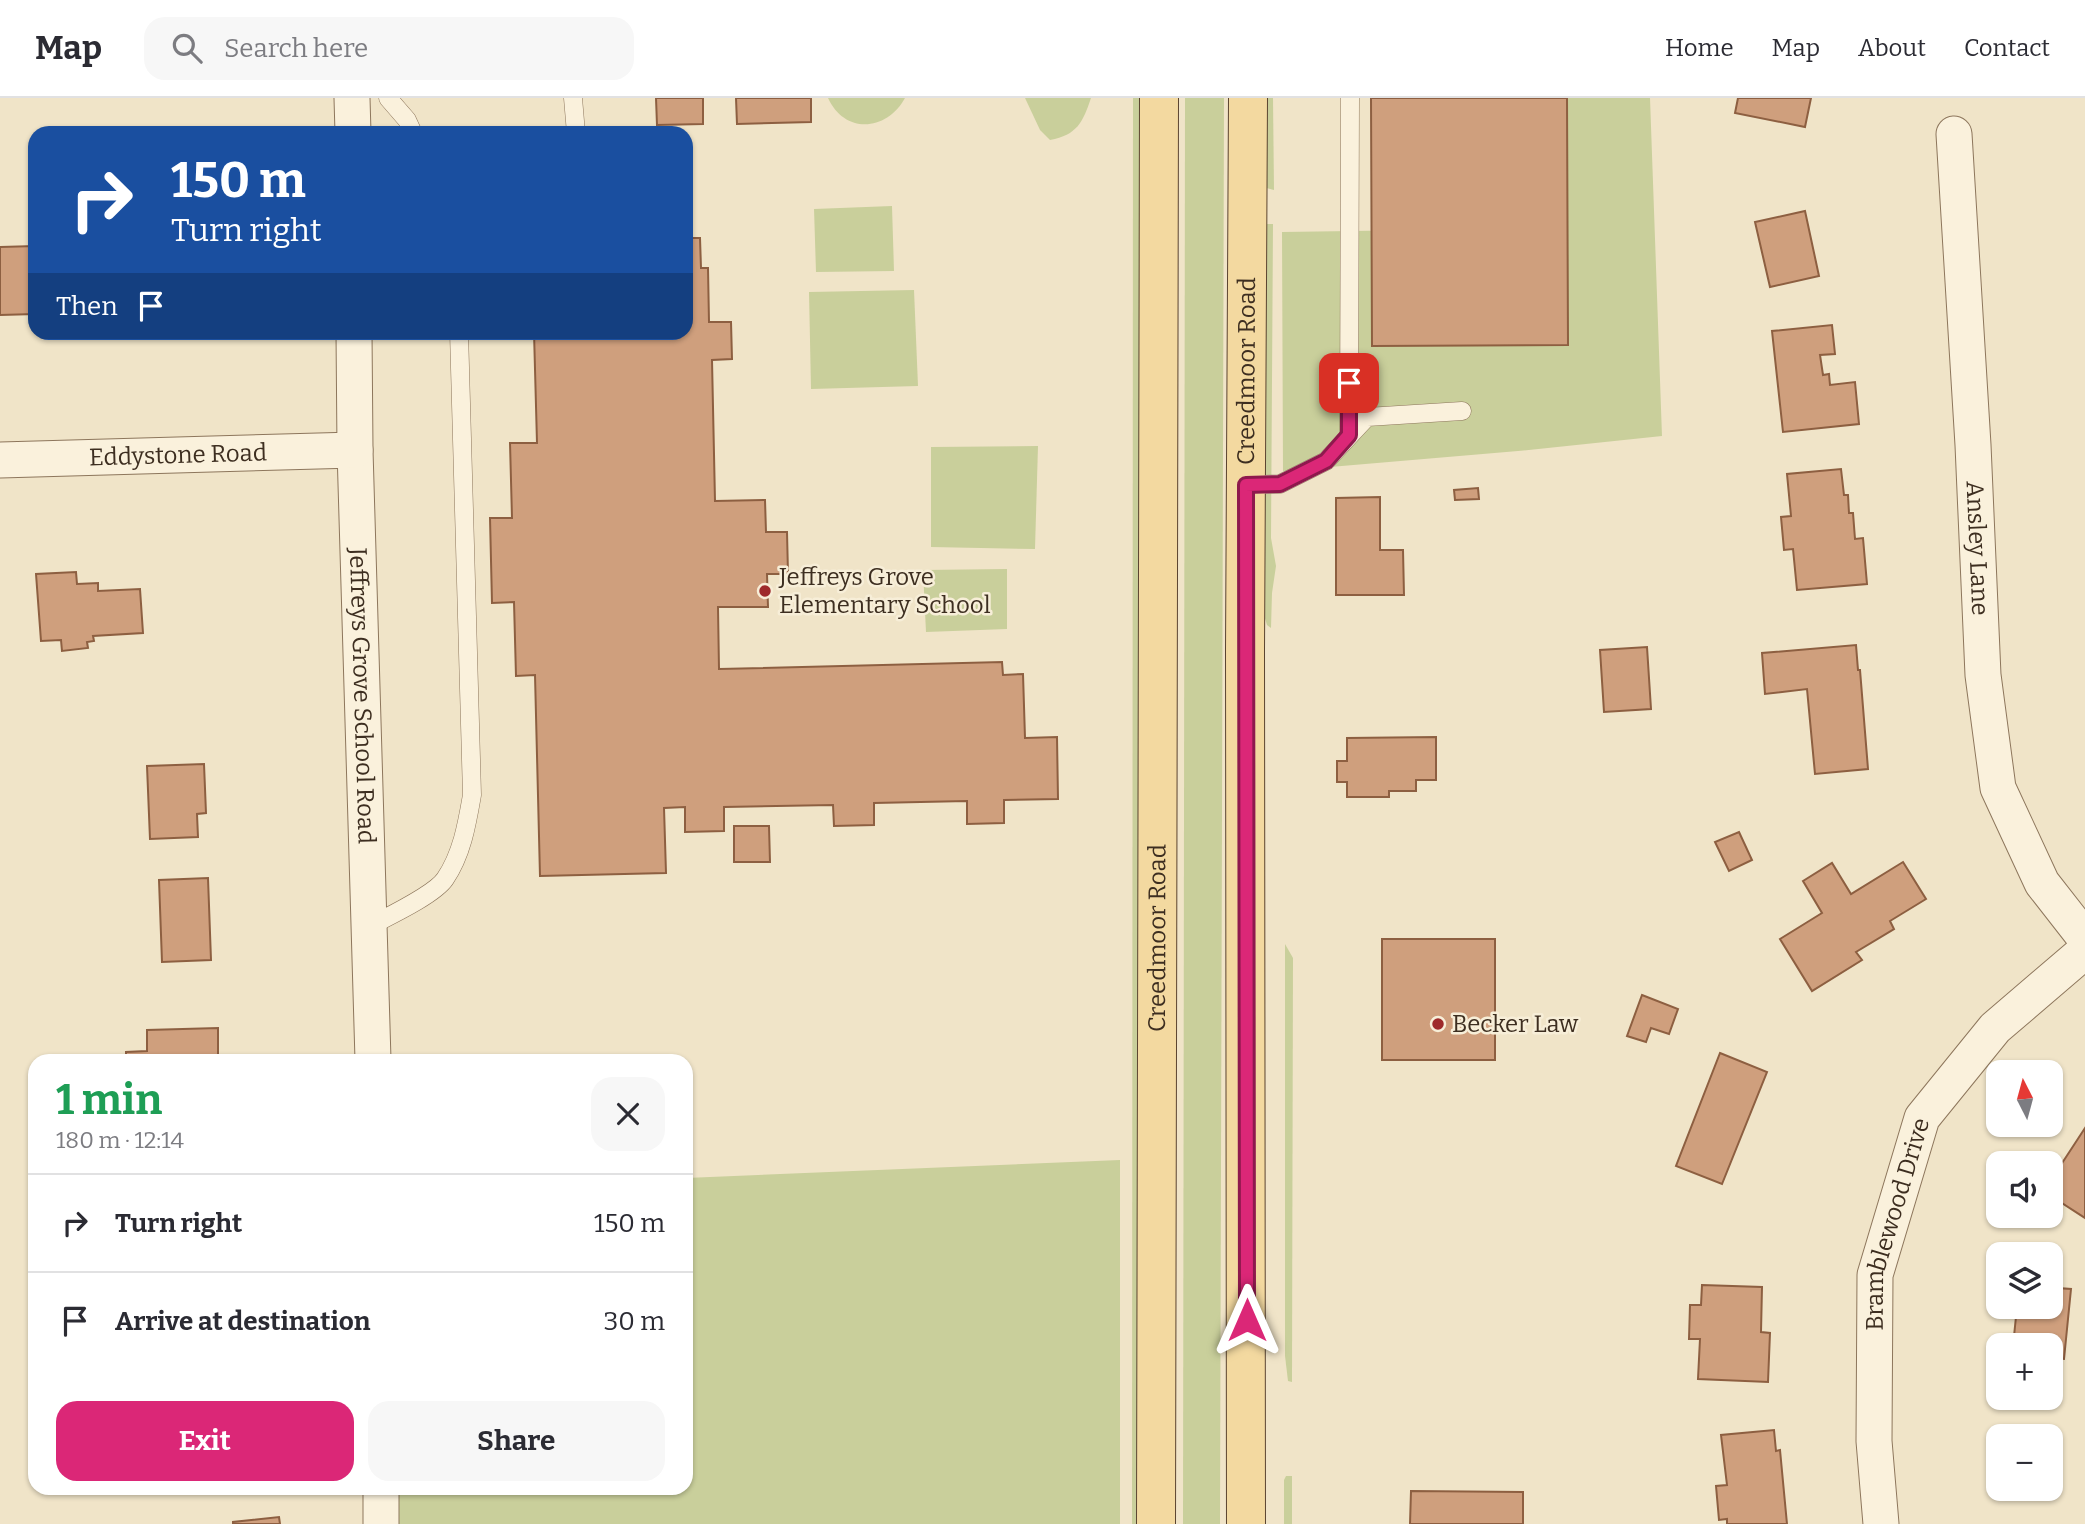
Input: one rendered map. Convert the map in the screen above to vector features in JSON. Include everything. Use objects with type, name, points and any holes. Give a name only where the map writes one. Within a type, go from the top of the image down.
[{"type":"main road","name":"Creedmoor Road","points":[[1156,1524],[1159,98]]},
{"type":"main road","name":"Creedmoor Road","points":[[1246,1524],[1248,98]]},
{"type":"street","points":[[352,98],[353,126]]},
{"type":"street","name":"Ansley Lane","points":[[1954,134],[1973,445],[1983,675],[1998,788],[2042,883],[2085,938]]},
{"type":"street","name":"Jeffreys Grove School Road","points":[[354,340],[373,1054]]},
{"type":"street","name":"Eddystone Road","points":[[0,460],[355,450]]},
{"type":"street","name":"Bramblewood Drive","points":[[1881,1524],[1874,1441],[1875,1275],[1922,1118],[1995,1028],[2085,951]]},
{"type":"street","points":[[381,1495],[381,1524]]},
{"type":"lane","points":[[388,98],[410,126]]},
{"type":"lane","points":[[573,98],[575,126]]},
{"type":"lane","points":[[1349,435],[1350,98]]},
{"type":"lane","points":[[370,926],[412,903],[444,881],[464,839],[472,795],[459,340]]},
{"type":"lane","points":[[1246,485],[1280,484],[1326,461],[1367,417],[1462,411]]},
{"type":"green space","points":[[828,98],[905,98],[888,117],[866,124],[845,118],[835,110]]},
{"type":"green space","points":[[1025,98],[1091,98],[1078,126],[1067,135],[1050,140],[1040,130]]},
{"type":"green space","points":[[1133,98],[1142,98],[1139,1524],[1132,1524]]},
{"type":"green space","points":[[1185,98],[1224,98],[1220,1524],[1183,1524]]},
{"type":"green space","points":[[1263,98],[1273,98],[1274,190],[1263,187]]},
{"type":"green space","points":[[1489,98],[1650,98],[1662,436],[1283,471],[1282,232],[1492,229]]},
{"type":"green space","points":[[892,206],[894,271],[816,272],[814,209]]},
{"type":"green space","points":[[1266,224],[1273,224],[1271,538],[1276,566],[1271,628],[1267,625],[1263,612]]},
{"type":"green space","points":[[914,290],[918,386],[811,389],[809,292]]},
{"type":"green space","points":[[1038,446],[1035,549],[931,547],[931,447]]},
{"type":"green space","points":[[1007,569],[1007,629],[926,632],[923,570]]},
{"type":"green space","points":[[1285,944],[1293,958],[1292,1382],[1288,1381],[1285,1356]]},
{"type":"green space","points":[[1120,1160],[1120,1524],[397,1524],[397,1495],[693,1495],[693,1178]]},
{"type":"green space","points":[[1286,1476],[1292,1476],[1292,1524],[1284,1524]]},
{"type":"building","points":[[656,98],[703,98],[703,124],[657,125]]},
{"type":"building","points":[[736,98],[811,98],[811,122],[737,124]]},
{"type":"building","points":[[1371,98],[1567,98],[1568,345],[1372,346]]},
{"type":"building","points":[[1738,98],[1811,98],[1805,127],[1735,113]]},
{"type":"building","points":[[1805,211],[1819,276],[1770,287],[1755,222]]},
{"type":"building","points":[[693,238],[700,238],[701,268],[708,268],[709,322],[731,322],[732,359],[712,360],[715,501],[765,500],[766,532],[787,532],[788,574],[767,574],[768,607],[718,607],[719,669],[1002,662],[1003,675],[1023,674],[1025,738],[1057,737],[1058,799],[1004,800],[1004,823],[967,824],[967,801],[874,803],[874,825],[834,826],[833,805],[724,807],[724,831],[685,832],[685,807],[664,808],[666,873],[540,876],[535,675],[516,676],[514,602],[492,603],[490,518],[512,518],[510,443],[537,443],[534,340],[693,340]]},
{"type":"building","points":[[28,246],[28,314],[0,315],[0,247]]},
{"type":"building","points":[[1832,325],[1835,354],[1820,355],[1823,375],[1829,374],[1830,385],[1855,382],[1859,424],[1783,432],[1772,331]]},
{"type":"building","points":[[1841,469],[1844,495],[1848,495],[1849,513],[1853,513],[1855,539],[1863,538],[1867,584],[1797,590],[1793,549],[1784,550],[1781,517],[1791,516],[1787,474]]},
{"type":"building","points":[[1478,488],[1479,499],[1455,500],[1454,490]]},
{"type":"building","points":[[1380,497],[1380,550],[1403,550],[1404,595],[1336,595],[1336,498]]},
{"type":"building","points":[[76,572],[77,584],[98,583],[98,591],[140,589],[143,633],[93,636],[94,641],[87,642],[88,648],[62,651],[61,640],[41,641],[36,574]]},
{"type":"building","points":[[1856,645],[1868,769],[1815,774],[1807,689],[1765,694],[1762,653]]},
{"type":"building","points":[[1647,647],[1651,709],[1604,712],[1600,650]]},
{"type":"building","points":[[1436,737],[1436,780],[1416,780],[1416,791],[1389,791],[1389,797],[1347,797],[1347,782],[1337,782],[1337,761],[1347,761],[1347,738]]},
{"type":"building","points":[[204,764],[206,813],[197,814],[198,837],[150,839],[147,766]]},
{"type":"building","points":[[734,826],[769,826],[770,862],[734,862]]},
{"type":"building","points":[[1739,832],[1752,860],[1729,871],[1715,842]]},
{"type":"building","points":[[1903,862],[1926,899],[1890,921],[1894,929],[1856,952],[1862,960],[1812,991],[1780,939],[1822,913],[1803,881],[1832,863],[1851,894]]},
{"type":"building","points":[[208,878],[211,960],[162,962],[159,880]]},
{"type":"building","name":"Becker Law","points":[[1382,939],[1495,939],[1495,1060],[1382,1060]]},
{"type":"building","points":[[1642,995],[1678,1009],[1669,1034],[1651,1028],[1646,1042],[1627,1036]]},
{"type":"building","points":[[218,1028],[218,1054],[126,1054],[147,1051],[147,1030]]},
{"type":"building","points":[[1720,1053],[1767,1072],[1722,1184],[1676,1166]]},
{"type":"building","points":[[2085,1128],[2085,1218],[2063,1204],[2063,1162]]},
{"type":"building","points":[[1702,1285],[1762,1287],[1761,1332],[1770,1333],[1768,1382],[1698,1379],[1700,1339],[1689,1339],[1690,1305],[1701,1305]]},
{"type":"building","points":[[2063,1288],[2071,1289],[2064,1359],[2063,1333],[2014,1333],[2016,1319],[2063,1319]]},
{"type":"building","points":[[1774,1430],[1776,1451],[1780,1450],[1787,1524],[1727,1524],[1727,1519],[1719,1520],[1716,1486],[1727,1485],[1721,1435]]},
{"type":"building","points":[[1411,1491],[1523,1492],[1523,1524],[1410,1524]]},
{"type":"building","points":[[279,1517],[280,1524],[233,1524],[233,1522]]},
{"type":"place","name":"Jeffreys Grove Elementary School","points":[[765,591]]},
{"type":"place","name":"Becker Law","points":[[1438,1024]]},
{"type":"route","points":[[1247,1320],[1246,485],[1280,484],[1326,461],[1349,435],[1349,383]]}]
